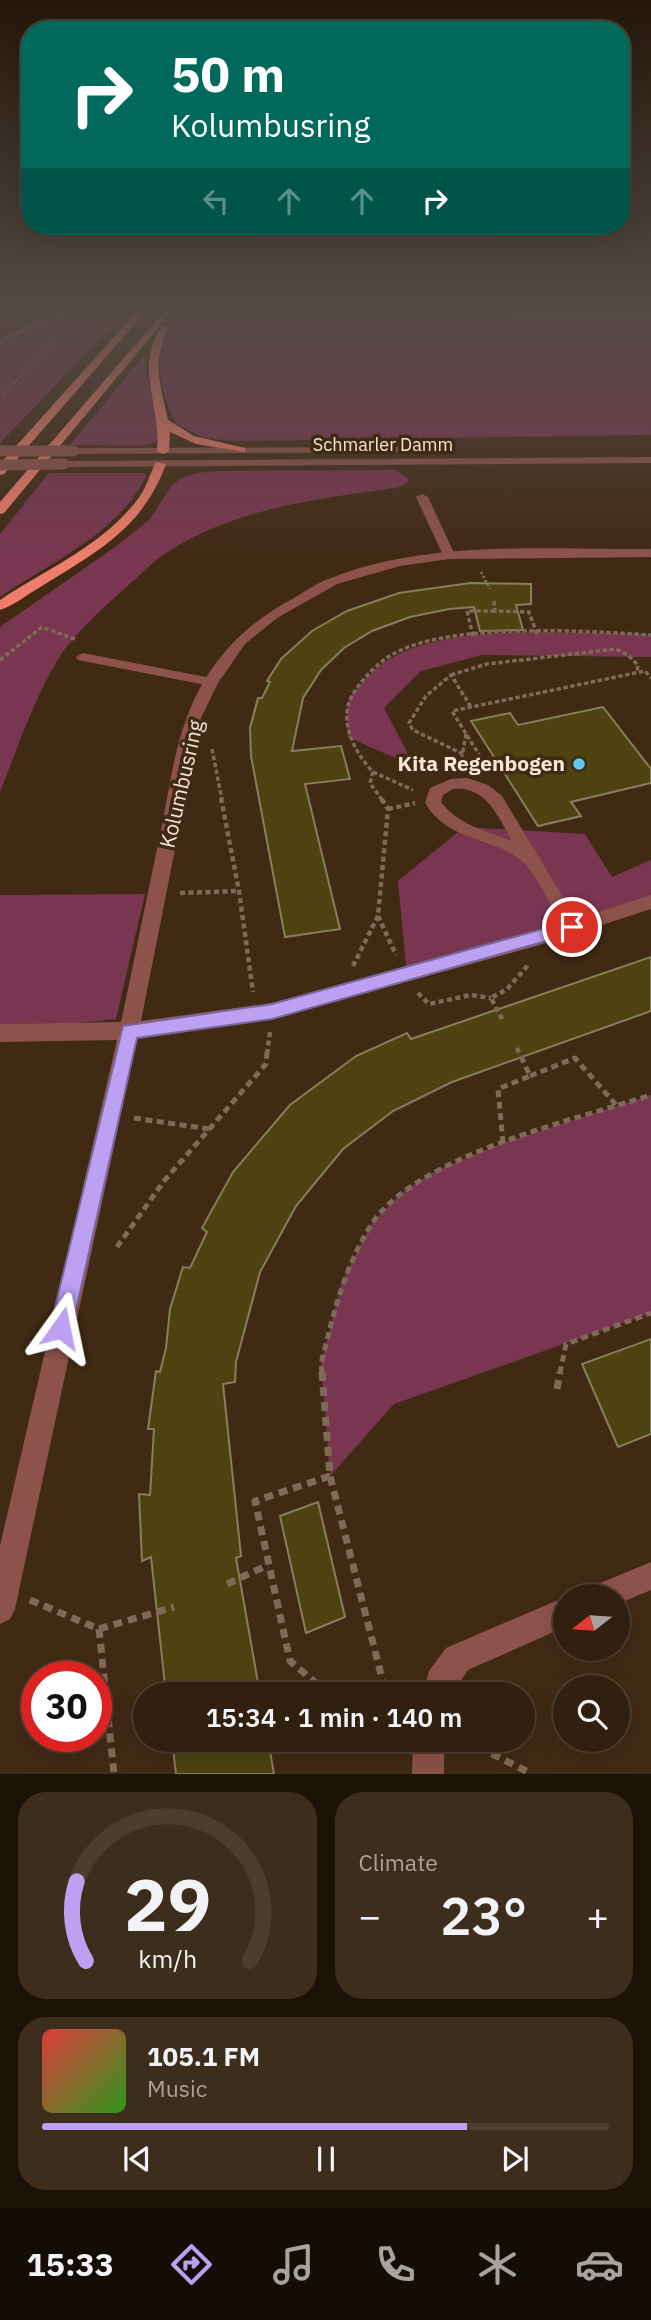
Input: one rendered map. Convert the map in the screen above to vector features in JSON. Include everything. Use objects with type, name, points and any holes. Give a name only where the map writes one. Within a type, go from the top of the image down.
[{"type":"highway","points":[[0,471],[70,392]]},
{"type":"highway","points":[[0,510],[100,392]]},
{"type":"highway","points":[[0,606],[83,553],[127,519],[148,494],[162,457],[165,422],[158,392]]},
{"type":"highway","points":[[165,422],[184,436],[241,450]]},
{"type":"street","name":"Schmarler Damm","points":[[0,465],[116,464],[241,450],[651,448]]},
{"type":"street","points":[[0,452],[73,451],[162,457]]},
{"type":"street","name":"Schmarler Damm","points":[[162,457],[651,460]]},
{"type":"street","points":[[422,497],[449,555]]},
{"type":"street","name":"Kolumbusring","points":[[1,1599],[129,1031],[194,719],[225,659],[254,628],[305,594],[363,571],[449,555],[651,553]]},
{"type":"street","points":[[83,657],[211,682]]},
{"type":"street","points":[[532,860],[514,848],[447,819],[437,810],[433,799],[439,789],[448,785],[470,784],[483,788],[496,800],[532,860],[572,927]]},
{"type":"street","points":[[0,1033],[129,1031],[264,1012],[338,995],[540,938],[651,902]]},
{"type":"street","points":[[630,1585],[651,1576]]},
{"type":"street","points":[[440,1682],[457,1659],[553,1617]]},
{"type":"street","points":[[428,1774],[429,1752]]},
{"type":"path","points":[[494,601],[495,611]]},
{"type":"path","points":[[473,636],[467,611],[529,612],[537,634]]},
{"type":"path","points":[[0,660],[42,627],[78,640]]},
{"type":"path","points":[[433,799],[373,772],[348,737],[348,700],[371,671],[398,652],[431,641],[473,636],[537,634],[651,635]]},
{"type":"path","points":[[463,754],[413,730],[409,723],[417,703],[429,689],[450,675],[487,664],[616,649],[626,652],[633,659],[638,665],[637,672]]},
{"type":"path","points":[[482,770],[492,774],[452,711],[637,672],[645,671],[651,678]]},
{"type":"path","points":[[450,675],[471,707]]},
{"type":"path","points":[[466,733],[463,754],[469,768]]},
{"type":"path","points":[[117,1247],[164,1181],[266,1064],[264,1012],[212,740]]},
{"type":"path","points":[[338,995],[379,916],[388,809],[370,783],[373,772]]},
{"type":"path","points":[[388,809],[433,799]]},
{"type":"path","points":[[158,894],[239,891]]},
{"type":"path","points":[[379,916],[407,975],[422,1001],[429,1004],[471,995],[491,998],[507,989],[533,960],[540,938]]},
{"type":"path","points":[[491,998],[502,1019]]},
{"type":"path","points":[[517,1048],[530,1076]]},
{"type":"path","points":[[503,1143],[498,1089],[575,1058],[617,1106]]},
{"type":"path","points":[[383,1682],[330,1476],[321,1364],[342,1281],[372,1223],[404,1191],[437,1170],[503,1143],[651,1095]]},
{"type":"path","points":[[109,1115],[209,1129]]},
{"type":"path","points":[[557,1389],[566,1343],[651,1313]]},
{"type":"path","points":[[314,1682],[290,1661],[255,1501],[330,1476]]},
{"type":"path","points":[[227,1584],[268,1565]]},
{"type":"path","points":[[1,1599],[99,1629],[174,1607]]},
{"type":"path","points":[[99,1629],[114,1774]]},
{"type":"path","points":[[489,1752],[532,1774]]},
{"type":"shaded area","points":[[0,392],[49,392],[0,443]]},
{"type":"shaded area","points":[[114,392],[151,392],[156,411],[156,442],[143,446],[70,445]]},
{"type":"shaded area","points":[[651,392],[651,435],[234,441],[204,438],[176,424],[164,393]]},
{"type":"shaded area","points":[[396,470],[409,479],[400,487],[309,501],[250,515],[193,537],[155,561],[73,638],[60,656],[34,706],[0,792],[0,627],[149,520],[172,485],[197,473],[217,471]]},
{"type":"shaded area","points":[[49,473],[144,473],[146,476],[134,496],[101,531],[0,597],[0,534]]},
{"type":"shaded area","points":[[477,635],[651,635],[651,657],[482,655],[421,671],[384,708],[415,767],[348,737],[347,708],[351,696],[384,663],[411,649],[443,640]]},
{"type":"shaded area","points":[[464,827],[585,834],[612,877],[651,860],[651,902],[407,975],[398,881]]},
{"type":"shaded area","points":[[145,894],[116,1019],[78,1023],[0,1024],[0,895]]},
{"type":"shaded area","points":[[651,1095],[651,1313],[394,1404],[330,1476],[321,1364],[342,1281],[372,1223],[404,1191],[437,1170],[503,1143]]},
{"type":"building","points":[[470,583],[531,584],[531,604],[516,605],[523,630],[480,631],[474,607],[410,617],[372,631],[344,648],[321,670],[303,698],[292,751],[341,746],[350,779],[305,784],[340,929],[285,937],[251,756],[250,728],[258,698],[262,698],[270,682],[267,681],[281,659],[312,631],[347,611],[399,593]]},
{"type":"building","name":"Kita Regenbogen","points":[[603,707],[651,769],[651,783],[571,802],[581,816],[538,826],[471,721],[510,713],[518,725]]},
{"type":"building","points":[[651,957],[651,1011],[452,1082],[393,1111],[343,1149],[296,1206],[260,1272],[236,1362],[235,1382],[223,1384],[241,1556],[236,1558],[258,1682],[165,1682],[151,1557],[142,1561],[139,1494],[150,1495],[154,1429],[148,1429],[156,1371],[160,1372],[166,1348],[170,1309],[183,1267],[190,1268],[207,1232],[202,1228],[233,1172],[290,1105],[356,1056],[407,1033],[411,1039]]},
{"type":"building","points":[[651,1339],[651,1434],[618,1447],[582,1364]]},
{"type":"building","points":[[318,1502],[345,1617],[306,1633],[280,1516]]},
{"type":"building","points":[[173,1752],[270,1752],[274,1774],[176,1774]]},
{"type":"place","name":"Kita Regenbogen","points":[[579,764]]},
{"type":"route","points":[[61,1328],[129,1031],[272,1012],[572,927]]}]
